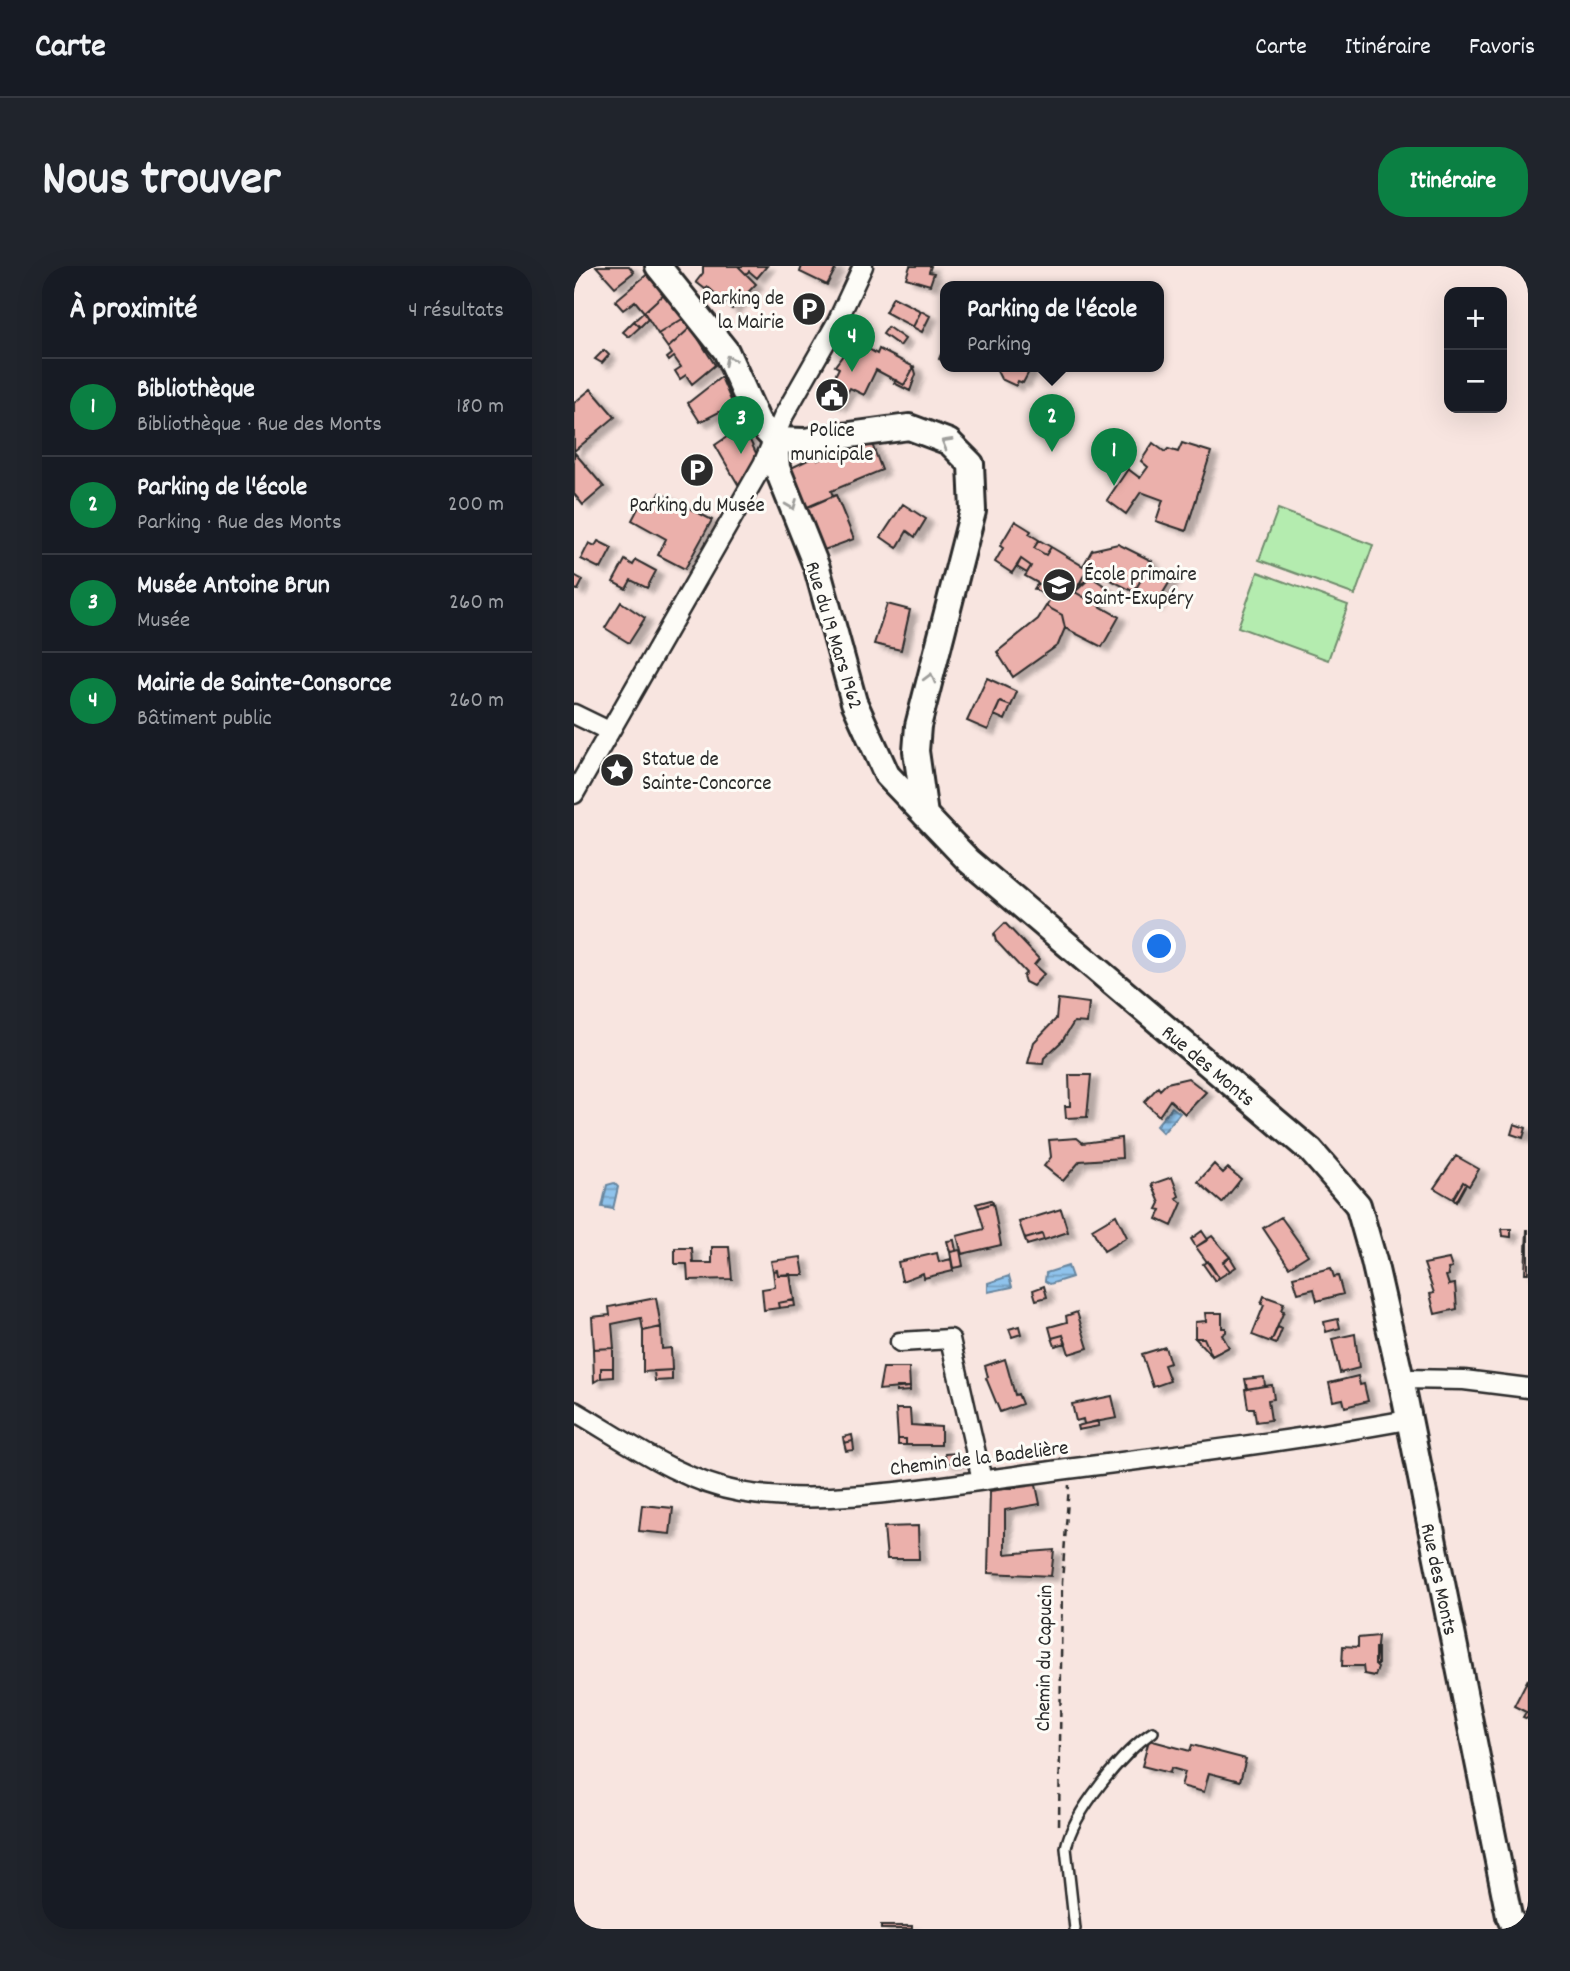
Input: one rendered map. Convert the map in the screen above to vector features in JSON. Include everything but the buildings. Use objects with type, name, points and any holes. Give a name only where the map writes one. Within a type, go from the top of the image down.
[{"type":"street","points":[[658,266],[726,351],[758,422],[775,440],[805,441],[909,427],[949,442],[971,464],[973,511],[923,704],[916,744],[925,815]]},
{"type":"street","points":[[574,794],[775,440],[784,415],[837,321],[863,266]]},
{"type":"street","name":"Rue du 19 Mars 1962","points":[[775,440],[777,468],[817,568],[854,702],[887,775],[925,815]]},
{"type":"street","points":[[574,714],[609,731]]},
{"type":"street","points":[[878,758],[902,758],[916,744]]},
{"type":"street","name":"Rue des Monts","points":[[925,815],[969,861],[1311,1152],[1358,1205],[1401,1379],[1407,1420],[1509,1916],[1515,1929]]},
{"type":"street","points":[[900,1342],[950,1339],[982,1480]]},
{"type":"street","points":[[1401,1379],[1464,1380],[1528,1388]]},
{"type":"street","name":"Chemin de la Badelière","points":[[574,1411],[688,1475],[739,1492],[785,1496],[883,1493],[1322,1436],[1407,1420]]},
{"type":"lane","points":[[1075,1929],[1066,1848],[1068,1837],[1088,1804],[1137,1742],[1153,1732]]},
{"type":"path","name":"Chemin du Capucin","points":[[1066,1848],[1058,1822],[1058,1732],[1062,1582],[1070,1468]]},
{"type":"green space","points":[[1278,509],[1373,545],[1355,595],[1259,560]]},
{"type":"green space","points":[[1258,572],[1348,605],[1328,660],[1238,627]]},
{"type":"water","points":[[1172,1107],[1180,1113],[1163,1133],[1156,1126]]},
{"type":"water","points":[[614,1183],[618,1187],[613,1209],[602,1207],[607,1185]]},
{"type":"water","points":[[1068,1266],[1072,1277],[1050,1284],[1045,1281],[1046,1273]]},
{"type":"water","points":[[1009,1276],[1012,1287],[988,1292],[988,1283]]},
{"type":"place","name":"Parking de la Mairie","points":[[809,309]]},
{"type":"place","name":"Mairie de Sainte-Consorce","points":[[852,372]]},
{"type":"place","name":"Police municipale","points":[[832,395]]},
{"type":"place","name":"Parking de l'école","points":[[1052,452]]},
{"type":"place","name":"Musée Antoine Brun","points":[[741,454]]},
{"type":"place","name":"Parking du Musée","points":[[697,470]]},
{"type":"place","name":"Bibliothèque","points":[[1114,486]]},
{"type":"place","name":"École primaire Saint-Exupéry","points":[[1059,585]]},
{"type":"place","name":"Statue de Sainte-Concorce","points":[[617,770]]}]
